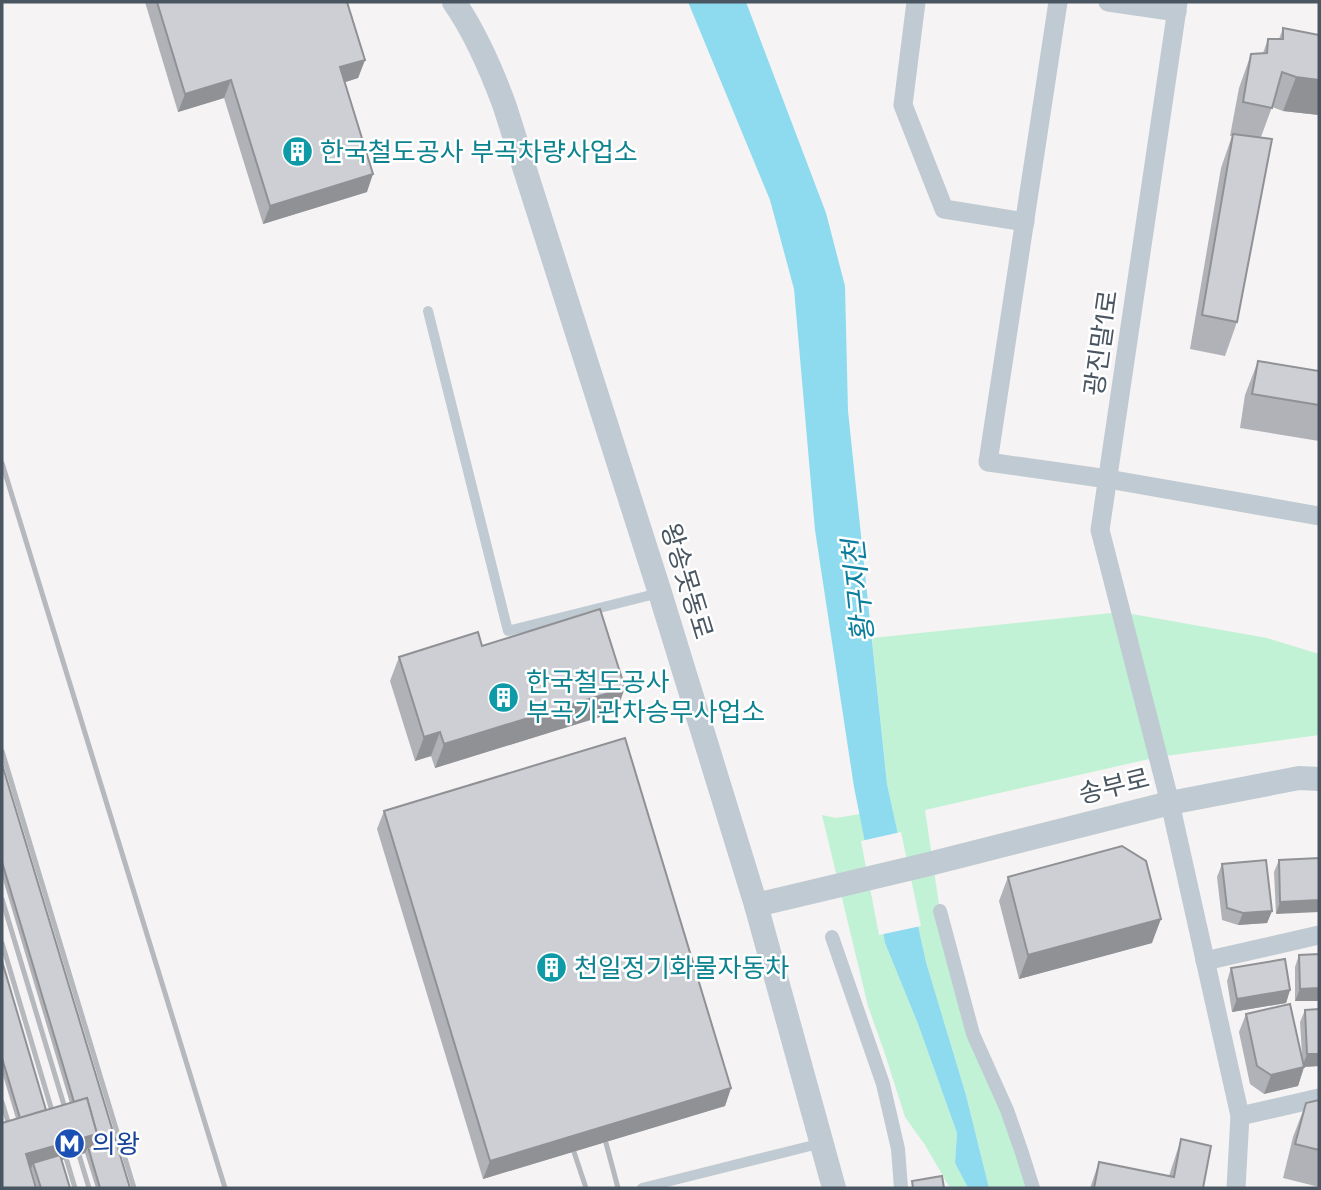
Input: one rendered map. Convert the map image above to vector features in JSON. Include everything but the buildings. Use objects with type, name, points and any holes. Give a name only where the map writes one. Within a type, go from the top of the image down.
[{"type":"street","points":[[916,2],[903,105],[944,209],[1025,222]]},
{"type":"street","points":[[1058,2],[988,462],[1108,479],[1319,516]]},
{"type":"street","points":[[1108,2],[1178,7]]},
{"type":"street","name":"왕송못동로","points":[[463,5],[505,104],[660,593],[756,905],[834,1188]]},
{"type":"street","name":"광진말1로","points":[[1178,7],[1100,530],[1170,803],[1240,1116],[1236,1188]]},
{"type":"street","name":"송부로","points":[[756,905],[1170,803],[1299,778],[1319,779]]},
{"type":"street","points":[[940,911],[973,1034],[1007,1111],[1033,1188]]},
{"type":"street","points":[[1205,961],[1319,935]]},
{"type":"street","points":[[832,937],[883,1084],[898,1149],[901,1188]]},
{"type":"street","points":[[1240,1116],[1319,1098]]},
{"type":"lane","points":[[428,311],[508,632],[660,593]]},
{"type":"lane","points":[[647,1188],[822,1142]]},
{"type":"green space","points":[[1121,612],[1267,638],[1319,654],[1319,735],[1158,757],[925,810],[940,911],[973,1034],[1033,1188],[989,1188],[966,1095],[926,962],[887,784],[872,638]]},
{"type":"green space","points":[[860,814],[885,943],[918,1024],[957,1133],[955,1163],[968,1188],[950,1188],[905,1117],[868,1006],[822,815],[836,818]]},
{"type":"water","name":"황구지천","points":[[688,2],[746,2],[826,213],[845,286],[848,411],[887,784],[926,962],[966,1095],[989,1188],[968,1188],[955,1163],[957,1133],[918,1024],[885,943],[854,787],[815,530],[794,289],[770,200]]},
{"type":"pier","points":[[901,832],[921,926],[879,935],[861,841]]},
{"type":"railway","points":[[2,463],[225,1188]]},
{"type":"railway","points":[[2,751],[134,1188]]},
{"type":"railway","points":[[2,899],[89,1188]]},
{"type":"railway","points":[[2,943],[75,1188]]},
{"type":"railway","points":[[2,1102],[13,1138]]},
{"type":"railway","points":[[606,1143],[618,1188]]},
{"type":"railway","points":[[574,1152],[586,1188]]},
{"type":"place","name":"한국철도공사 부곡차량사업소","points":[[297,152]]},
{"type":"place","name":"한국철도공사 부곡기관차승무사업소","points":[[503,697]]},
{"type":"place","name":"천일정기화물자동차","points":[[551,968]]},
{"type":"place","name":"의왕","points":[[69,1144]]}]
